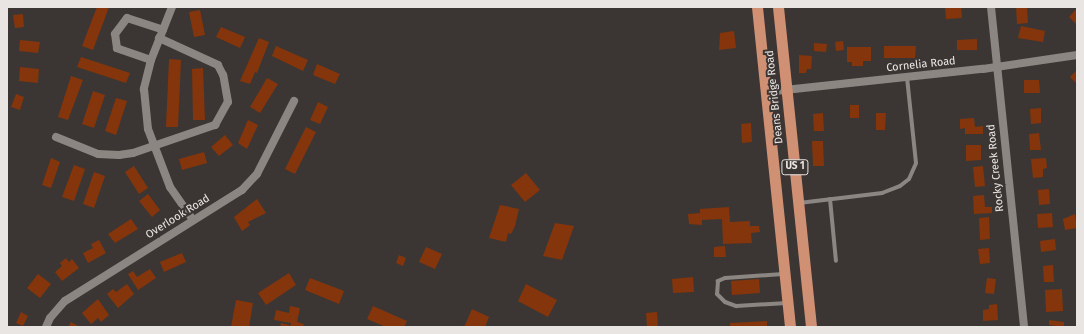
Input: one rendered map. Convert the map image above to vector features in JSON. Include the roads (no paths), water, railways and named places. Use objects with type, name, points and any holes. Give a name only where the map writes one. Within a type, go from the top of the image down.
[{"type":"highway","name":"Deans Bridge Road","points":[[757,7],[790,327]]},
{"type":"highway","name":"Deans Bridge Road","points":[[778,7],[811,327]]},
{"type":"street","points":[[172,7],[151,60],[144,89],[148,128],[153,146],[170,187],[194,220]]},
{"type":"street","name":"Rocky Creek Road","points":[[991,7],[1024,327]]},
{"type":"street","points":[[151,60],[117,48],[115,34],[127,18],[163,30]]},
{"type":"street","points":[[56,137],[98,154],[133,153],[215,126],[228,102],[223,75],[218,65],[159,38]]},
{"type":"street","name":"Cornelia Road","points":[[766,92],[907,78],[1077,55]]},
{"type":"street","name":"Overlook Road","points":[[46,327],[50,318],[64,301],[242,190],[257,174],[294,101]]},
{"type":"lane","points":[[798,203],[882,193],[900,186],[909,179],[916,163],[907,78]]},
{"type":"lane","points":[[830,199],[836,261]]},
{"type":"lane","points":[[785,274],[725,278],[718,281],[717,294],[725,302],[736,306],[788,302]]}]
